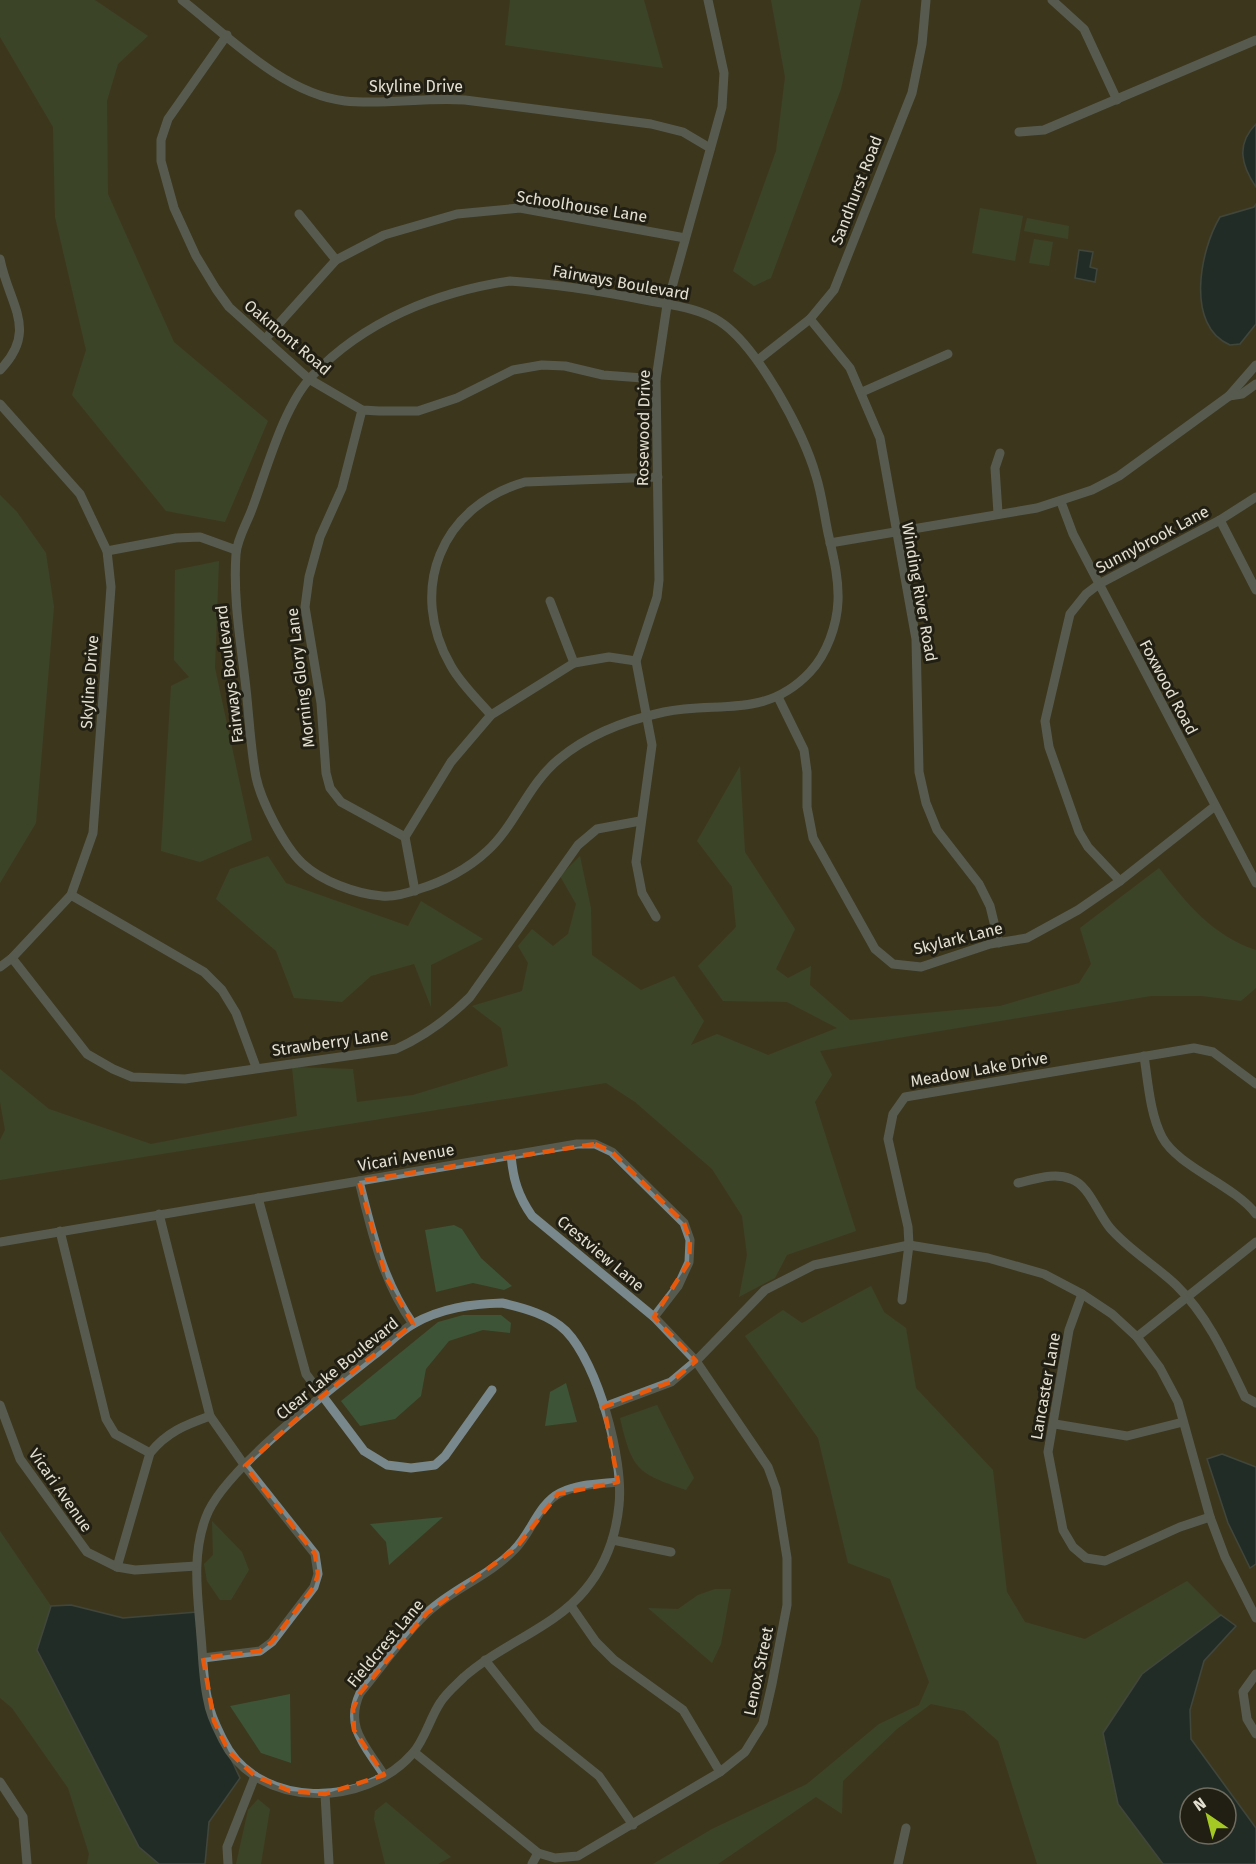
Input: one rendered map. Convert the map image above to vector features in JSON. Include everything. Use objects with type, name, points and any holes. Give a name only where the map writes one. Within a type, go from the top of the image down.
[{"type":"street","name":"Skyline Drive","points":[[182,0],[298,88],[344,101],[445,99],[651,124],[683,132],[710,148]]},
{"type":"street","points":[[193,9],[201,0]]},
{"type":"street","name":"Rosewood Drive","points":[[656,917],[642,893],[636,862],[652,745],[636,661],[657,597],[656,379],[667,305],[722,107],[724,73],[708,0]]},
{"type":"street","name":"Sandhurst Road","points":[[758,360],[810,319],[834,290],[912,93],[922,44],[926,0]]},
{"type":"street","points":[[1052,0],[1084,29],[1117,100]]},
{"type":"street","name":"Oakmont Road","points":[[227,35],[168,119],[160,140],[161,161],[174,208],[201,264],[229,308],[266,338],[309,379],[362,410],[418,411],[458,398],[513,370],[542,365],[565,366],[603,375],[656,379]]},
{"type":"street","points":[[1018,132],[1044,130],[1256,40]]},
{"type":"street","name":"Schoolhouse Lane","points":[[266,338],[336,260],[384,235],[457,214],[520,208],[685,238]]},
{"type":"street","points":[[299,214],[336,260]]},
{"type":"street","points":[[0,259],[4,281],[19,321],[20,342],[15,355],[0,370]]},
{"type":"street","name":"Fairways Boulevard","points":[[510,281],[563,284],[667,305],[700,312],[727,326],[758,360],[808,454],[816,476],[830,543],[838,600],[830,639],[812,670],[778,697],[740,707],[686,709],[646,717],[623,723],[587,739],[556,761],[531,789],[489,850],[439,883],[386,897],[352,891],[318,873],[302,862],[271,813],[257,780],[235,598],[236,550],[281,427],[309,379],[352,342],[386,319],[470,287],[510,281]]},
{"type":"street","name":"Winding River Road","points":[[810,319],[838,351],[862,392],[880,438],[895,533],[916,639],[919,772],[926,803],[937,830],[980,884],[990,906],[999,943]]},
{"type":"street","points":[[862,392],[948,354]]},
{"type":"street","points":[[830,543],[1061,502],[1119,476],[1229,396],[1256,365]]},
{"type":"street","points":[[1229,396],[1242,394],[1256,384]]},
{"type":"street","name":"Skyline Drive","points":[[0,404],[80,494],[107,551],[111,587],[93,833],[71,895],[12,958],[0,967]]},
{"type":"street","name":"Morning Glory Lane","points":[[362,410],[342,488],[320,537],[309,577],[305,608],[321,703],[326,773],[330,788],[341,802],[405,837]]},
{"type":"street","points":[[998,513],[995,468],[1000,453]]},
{"type":"street","points":[[491,715],[451,668],[432,621],[430,589],[436,563],[453,529],[477,507],[504,488],[525,482],[658,477]]},
{"type":"street","name":"Sunnybrook Lane","points":[[1120,881],[1088,848],[1079,832],[1049,747],[1045,721],[1070,614],[1086,594],[1099,584],[1220,520],[1256,497]]},
{"type":"street","name":"Foxwood Road","points":[[1061,502],[1073,534],[1256,883]]},
{"type":"street","points":[[1220,520],[1256,590]]},
{"type":"street","points":[[107,551],[176,538],[200,537],[236,550]]},
{"type":"street","points":[[550,601],[574,663]]},
{"type":"street","points":[[415,891],[405,837],[451,762],[491,715],[574,663],[609,657],[636,661]]},
{"type":"street","name":"Skylark Lane","points":[[778,697],[795,727],[804,750],[807,772],[807,807],[813,838],[874,949],[893,964],[921,967],[999,943],[1027,938],[1078,910],[1120,881],[1215,806]]},
{"type":"street","name":"Strawberry Lane","points":[[12,958],[87,1054],[112,1069],[132,1077],[185,1079],[256,1067],[396,1049],[421,1038],[450,1017],[470,997],[578,845],[597,829],[640,821]]},
{"type":"street","points":[[71,895],[204,972],[222,990],[236,1012],[256,1067]]},
{"type":"street","name":"Meadow Lake Drive","points":[[902,1300],[909,1245],[908,1227],[888,1139],[893,1114],[905,1097],[1194,1048],[1213,1052],[1255,1082]]},
{"type":"street","points":[[1144,1056],[1156,1122],[1163,1140],[1179,1155],[1232,1192],[1256,1214]]},
{"type":"street","name":"Vicari Avenue","points":[[0,1242],[577,1144],[595,1144],[612,1152],[684,1223],[690,1240],[689,1262],[678,1286],[654,1317]]},
{"type":"street","name":"Crestview Lane","points":[[511,1155],[513,1179],[520,1199],[532,1216],[654,1317],[696,1361]]},
{"type":"street","points":[[1018,1183],[1056,1174],[1074,1179],[1116,1235],[1186,1297],[1207,1322],[1245,1397],[1256,1403]]},
{"type":"street","points":[[359,1181],[376,1251],[396,1300],[413,1324]]},
{"type":"street","points":[[258,1198],[298,1354],[306,1374],[321,1397],[364,1451],[387,1465],[411,1468],[435,1465],[445,1456],[492,1390]]},
{"type":"street","points":[[159,1214],[210,1416],[245,1466],[315,1554],[318,1574],[314,1587],[272,1642],[260,1651],[203,1658]]},
{"type":"street","points":[[60,1231],[106,1419],[115,1434],[150,1454]]},
{"type":"street","points":[[1137,1337],[1256,1242]]},
{"type":"street","points":[[604,1407],[671,1382],[696,1361],[765,1290],[814,1265],[909,1245],[999,1262],[1044,1274],[1082,1294],[1112,1314],[1137,1337],[1165,1377],[1178,1402],[1210,1517],[1225,1557],[1256,1618]]},
{"type":"street","name":"Lancaster Lane","points":[[1082,1294],[1070,1330],[1055,1424],[1048,1452],[1063,1530],[1073,1547],[1086,1558],[1105,1561],[1180,1527],[1210,1517]]},
{"type":"street","name":"Clear Lake Boulevard","points":[[502,1303],[533,1311],[565,1330],[588,1363],[604,1407],[620,1502],[613,1540],[603,1565],[571,1606],[484,1660],[441,1700],[414,1752],[392,1771],[359,1787],[325,1794],[290,1791],[255,1776],[229,1752],[214,1721],[208,1701],[196,1566],[206,1515],[219,1493],[245,1466],[321,1397],[413,1324],[464,1304],[502,1303]]},
{"type":"street","name":"Lenox Street","points":[[538,1853],[555,1858],[578,1856],[633,1825],[720,1772],[745,1752],[763,1723],[787,1605],[788,1558],[776,1490],[768,1467],[696,1361]]},
{"type":"street","name":"Vicari Avenue","points":[[0,1405],[20,1459],[70,1532],[87,1552],[117,1567],[135,1570],[196,1566]]},
{"type":"street","points":[[117,1567],[150,1454],[162,1439],[177,1428],[210,1416]]},
{"type":"street","points":[[1055,1424],[1127,1436],[1183,1422]]},
{"type":"street","name":"Fieldcrest Lane","points":[[384,1775],[354,1730],[353,1709],[360,1693],[427,1613],[447,1597],[495,1568],[516,1548],[541,1511],[558,1494],[580,1486],[618,1482]]},
{"type":"street","points":[[613,1540],[671,1552]]},
{"type":"street","points":[[571,1606],[596,1642],[614,1660],[683,1710],[720,1772]]},
{"type":"street","points":[[484,1660],[538,1727],[598,1776],[633,1825]]},
{"type":"street","points":[[1256,1674],[1244,1692],[1247,1719],[1256,1734]]},
{"type":"street","points":[[414,1752],[538,1853],[532,1864]]},
{"type":"street","points":[[228,1864],[227,1847],[255,1776]]},
{"type":"street","points":[[0,1782],[23,1817],[27,1864]]},
{"type":"street","points":[[325,1794],[329,1864]]},
{"type":"street","points":[[898,1864],[906,1828]]},
{"type":"highlighted area","points":[[595,1144],[612,1152],[684,1223],[690,1240],[689,1262],[654,1317],[696,1361],[671,1382],[604,1407],[618,1482],[558,1494],[516,1548],[427,1613],[360,1693],[353,1709],[354,1730],[384,1775],[325,1794],[290,1791],[255,1776],[229,1752],[214,1721],[203,1658],[260,1651],[272,1642],[314,1587],[318,1574],[315,1554],[245,1466],[321,1397],[413,1324],[386,1277],[359,1181]]},
{"type":"green space","points":[[0,0],[95,0],[148,36],[118,64],[107,101],[108,194],[174,342],[268,421],[225,522],[166,511],[72,395],[86,350],[55,217],[53,127],[0,37]]},
{"type":"green space","points":[[510,0],[644,0],[663,68],[505,45]]},
{"type":"green space","points":[[771,0],[861,0],[841,89],[771,278],[754,286],[733,271],[776,151],[785,77]]},
{"type":"green space","points":[[980,208],[1023,216],[1015,261],[972,253]]},
{"type":"green space","points":[[1027,218],[1069,226],[1068,239],[1024,231]]},
{"type":"green space","points":[[1034,239],[1053,242],[1049,266],[1029,263]]},
{"type":"green space","points":[[0,495],[17,512],[46,553],[54,607],[36,823],[0,883]]},
{"type":"green space","points":[[219,561],[215,668],[252,840],[200,862],[161,851],[171,686],[189,677],[174,660],[175,570]]},
{"type":"green space","points":[[740,766],[745,852],[795,929],[776,969],[788,978],[811,966],[810,985],[850,1020],[1000,1006],[1079,983],[1091,964],[1080,928],[1159,868],[1201,917],[1226,936],[1256,950],[1256,988],[1241,1001],[1202,996],[1151,996],[820,1051],[832,1075],[815,1102],[856,1231],[787,1255],[775,1278],[739,1297],[747,1255],[742,1216],[712,1169],[635,1102],[606,1083],[0,1180],[0,1140],[5,1130],[0,1102],[0,1069],[49,1109],[151,1144],[297,1116],[292,1067],[353,1069],[357,1102],[413,1095],[508,1066],[501,1028],[472,1006],[522,991],[528,963],[518,946],[532,929],[553,946],[568,934],[576,904],[560,876],[580,856],[591,908],[592,955],[641,990],[674,976],[704,1021],[691,1045],[717,1034],[768,1055],[837,1028],[787,1002],[723,1001],[698,966],[736,927],[732,887],[697,841]]},
{"type":"green space","points":[[268,856],[286,883],[408,926],[421,901],[483,939],[431,965],[431,1007],[414,964],[371,976],[342,1002],[294,998],[276,951],[216,899],[230,869]]},
{"type":"green space","points":[[454,1225],[462,1229],[481,1258],[512,1286],[504,1290],[473,1283],[436,1292],[425,1230]]},
{"type":"green space","points":[[871,1286],[884,1312],[906,1328],[916,1388],[993,1470],[1007,1592],[1025,1622],[1085,1639],[1187,1581],[1221,1615],[1142,1674],[1118,1804],[1163,1864],[1037,1864],[998,1741],[964,1711],[931,1704],[897,1729],[843,1781],[842,1814],[816,1797],[718,1864],[653,1864],[712,1829],[807,1784],[879,1724],[919,1705],[929,1682],[890,1579],[848,1563],[818,1438],[745,1336],[783,1310],[802,1323]]},
{"type":"green space","points":[[463,1315],[501,1315],[511,1323],[510,1333],[483,1330],[449,1341],[426,1369],[421,1396],[395,1419],[360,1426],[341,1401],[438,1322]]},
{"type":"green space","points":[[566,1383],[577,1422],[545,1426],[550,1392]]},
{"type":"green space","points":[[657,1405],[694,1478],[686,1490],[646,1473],[633,1459],[628,1448],[620,1418]]},
{"type":"green space","points":[[443,1517],[389,1565],[386,1542],[370,1524]]},
{"type":"green space","points":[[212,1521],[242,1552],[249,1570],[231,1600],[220,1600],[207,1581],[204,1564],[213,1555]]},
{"type":"green space","points":[[0,1531],[51,1606],[37,1650],[139,1847],[159,1864],[87,1864],[89,1854],[68,1788],[12,1708],[0,1698]]},
{"type":"green space","points":[[715,1589],[731,1589],[721,1644],[712,1663],[648,1608],[678,1609],[698,1595]]},
{"type":"green space","points":[[290,1694],[291,1763],[261,1753],[230,1706]]},
{"type":"green space","points":[[258,1799],[270,1809],[261,1864],[236,1864],[248,1810]]},
{"type":"green space","points":[[386,1802],[451,1857],[438,1864],[385,1864],[374,1819],[375,1811]]},
{"type":"water","points":[[1256,124],[1256,187],[1244,163],[1243,147],[1245,139]]},
{"type":"water","points":[[1256,204],[1256,324],[1240,344],[1230,345],[1216,335],[1207,322],[1202,305],[1203,267],[1207,248],[1220,217],[1254,207]]},
{"type":"water","points":[[1079,250],[1093,252],[1090,267],[1097,269],[1095,282],[1075,278]]},
{"type":"water","points":[[1222,1454],[1256,1467],[1256,1564],[1250,1568],[1228,1523],[1207,1459]]},
{"type":"water","points":[[71,1605],[123,1618],[197,1612],[207,1708],[240,1778],[209,1822],[205,1864],[159,1864],[139,1847],[37,1650],[51,1606]]},
{"type":"water","points":[[1221,1615],[1236,1626],[1204,1661],[1190,1710],[1191,1739],[1225,1786],[1178,1786],[1178,1846],[1238,1846],[1238,1803],[1256,1828],[1256,1864],[1163,1864],[1118,1804],[1103,1733],[1142,1674]]}]
